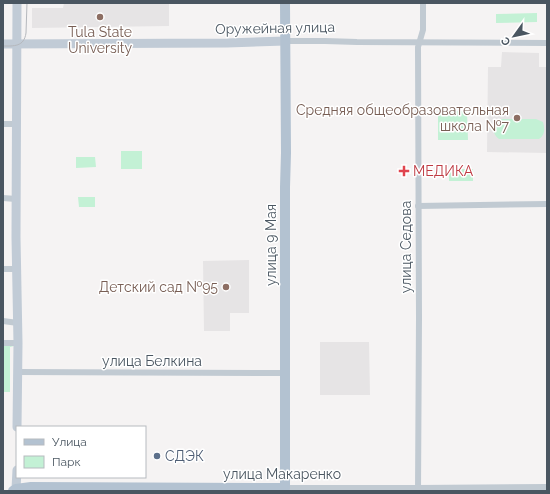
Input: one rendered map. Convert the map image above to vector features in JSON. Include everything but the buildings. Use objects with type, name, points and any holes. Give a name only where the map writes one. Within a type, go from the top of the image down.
[{"type":"main road","points":[[17,3],[17,426]]},
{"type":"main road","name":"улица 9 Мая","points":[[285,3],[285,488]]},
{"type":"main road","name":"Оружейная улица","points":[[3,44],[220,43],[286,41]]},
{"type":"main road","points":[[14,490],[16,477]]},
{"type":"main road","name":"улица Макаренко","points":[[14,490],[31,487],[285,488]]},
{"type":"street","name":"улица Седова","points":[[418,490],[418,47],[423,30],[423,3]]},
{"type":"street","name":"Оружейная улица","points":[[286,41],[547,42]]},
{"type":"street","points":[[3,124],[16,124]]},
{"type":"street","points":[[3,198],[16,199]]},
{"type":"street","points":[[418,206],[547,204]]},
{"type":"street","points":[[3,269],[16,269]]},
{"type":"street","points":[[3,321],[18,323]]},
{"type":"street","points":[[3,343],[18,343]]},
{"type":"street","name":"улица Белкина","points":[[18,372],[285,373]]},
{"type":"street","name":"улица Макаренко","points":[[285,488],[418,490],[547,487]]},
{"type":"shaded area","name":"Tula State University","points":[[64,3],[169,3],[169,26],[32,28],[32,8],[63,8]]},
{"type":"shaded area","name":"Средняя общеобразовательная школа №7","points":[[502,52],[539,53],[539,67],[547,67],[547,153],[487,152],[488,67],[501,67]]},
{"type":"shaded area","name":"Детский сад №95","points":[[249,260],[249,313],[230,313],[230,331],[204,331],[203,261]]},
{"type":"shaded area","points":[[320,342],[369,342],[370,395],[320,395]]},
{"type":"green space","points":[[537,13],[537,22],[496,23],[496,14]]},
{"type":"green space","points":[[438,111],[467,111],[468,140],[438,140]]},
{"type":"green space","points":[[501,119],[536,119],[543,122],[543,134],[539,139],[499,139],[496,137],[494,125]]},
{"type":"green space","points":[[121,151],[142,151],[142,169],[121,169]]},
{"type":"green space","points":[[76,157],[95,157],[96,167],[76,168]]},
{"type":"green space","points":[[449,169],[473,169],[473,181],[449,181]]},
{"type":"green space","points":[[78,197],[95,197],[95,207],[79,207]]},
{"type":"green space","points":[[3,346],[14,346],[10,347],[10,392],[3,392]]},
{"type":"tram line","points":[[3,46],[18,45],[25,38],[27,3]]},
{"type":"place","name":"Tula State University","points":[[100,17]]},
{"type":"place","name":"Средняя общеобразовательная школа №7","points":[[517,118]]},
{"type":"place","name":"МЕДИКА","points":[[404,171]]},
{"type":"place","name":"Детский сад №95","points":[[226,287]]},
{"type":"place","name":"СДЭК","points":[[157,456]]}]
